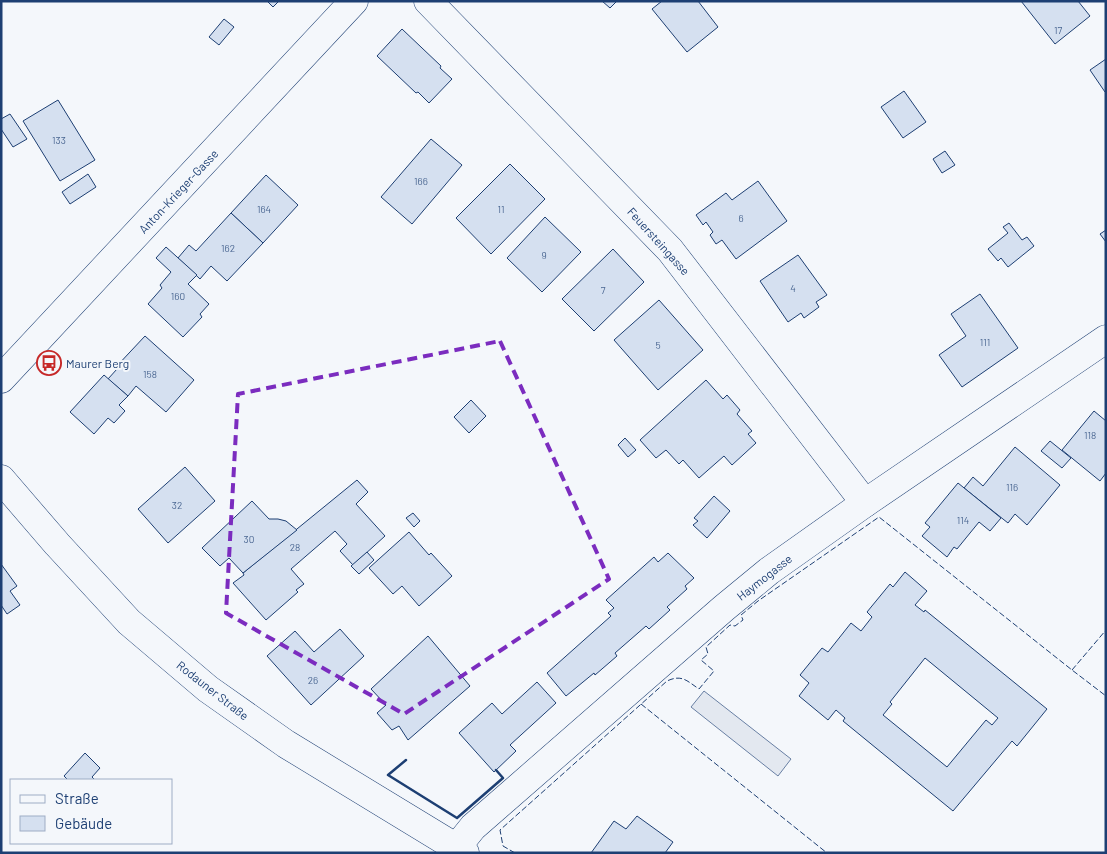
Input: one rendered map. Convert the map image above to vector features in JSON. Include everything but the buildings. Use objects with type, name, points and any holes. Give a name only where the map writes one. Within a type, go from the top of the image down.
[{"type":"street","name":"Anton-Krieger-Gasse","points":[[1,379],[354,1]]},
{"type":"street","name":"Feuersteingasse","points":[[428,1],[670,250],[865,503]]},
{"type":"street","name":"Haymogasse","points":[[458,851],[474,827],[724,608],[769,571],[865,503],[1106,339]]},
{"type":"street","name":"Rodauner Straße","points":[[1,479],[57,544],[129,622],[208,689],[286,744],[458,851]]},
{"type":"highlighted area","points":[[500,341],[609,579],[404,714],[226,613],[238,394]]},
{"type":"shaded area","points":[[704,691],[791,759],[778,776],[691,707]]},
{"type":"fence","points":[[515,853],[503,846],[500,830],[667,681],[681,678],[699,689],[714,671],[701,660],[708,654],[706,647],[730,625],[735,626],[743,620],[741,615],[758,601],[879,517],[1106,696]]},
{"type":"fence","points":[[1072,670],[1106,630]]},
{"type":"fence","points":[[641,704],[827,853]]},
{"type":"wall","points":[[406,760],[388,775],[457,818],[503,778],[496,770]]},
{"type":"place","name":"Maurer Berg","points":[[49,363]]}]
